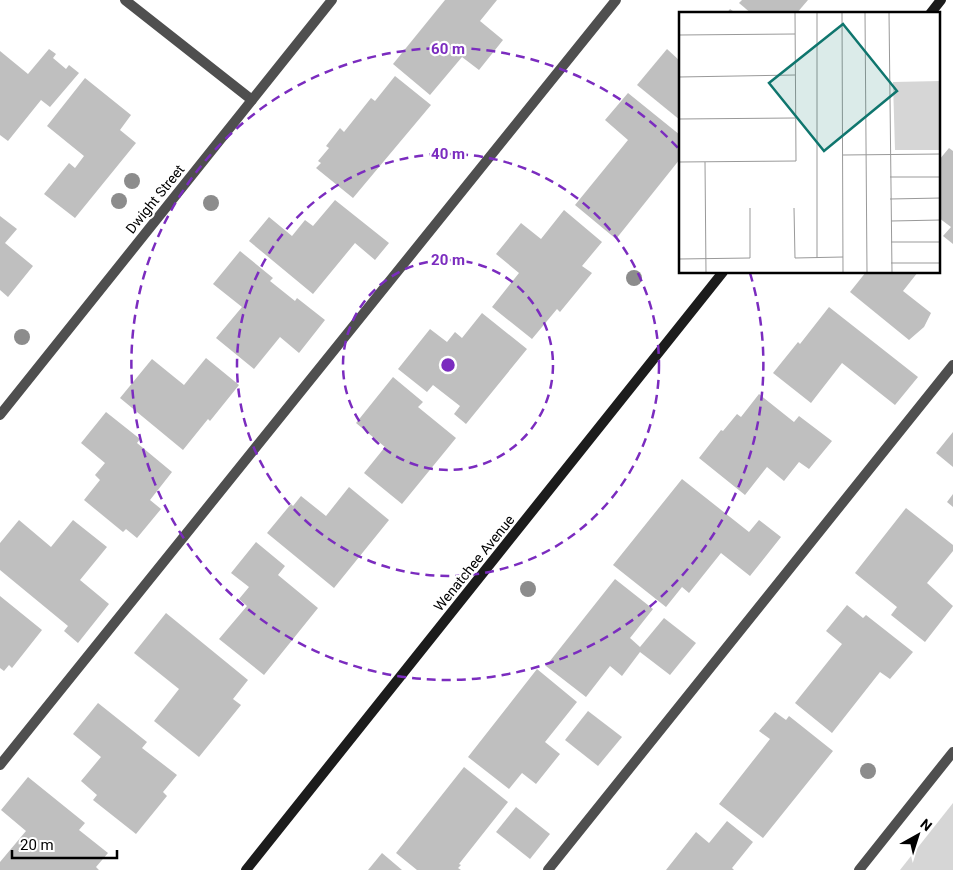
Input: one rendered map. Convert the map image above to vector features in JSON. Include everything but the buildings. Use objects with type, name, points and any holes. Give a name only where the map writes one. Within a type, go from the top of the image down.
[{"type":"street","points":[[125,0],[252,100]]},
{"type":"street","name":"Dwight Street","points":[[0,415],[332,0]]},
{"type":"street","points":[[0,765],[616,0]]},
{"type":"street","points":[[932,12],[941,0]]},
{"type":"street","name":"Wenatchee Avenue","points":[[246,870],[721,274]]},
{"type":"street","points":[[548,870],[953,365]]},
{"type":"street","points":[[859,870],[953,752]]},
{"type":"shaded area","points":[[953,803],[953,870],[900,870]]}]
